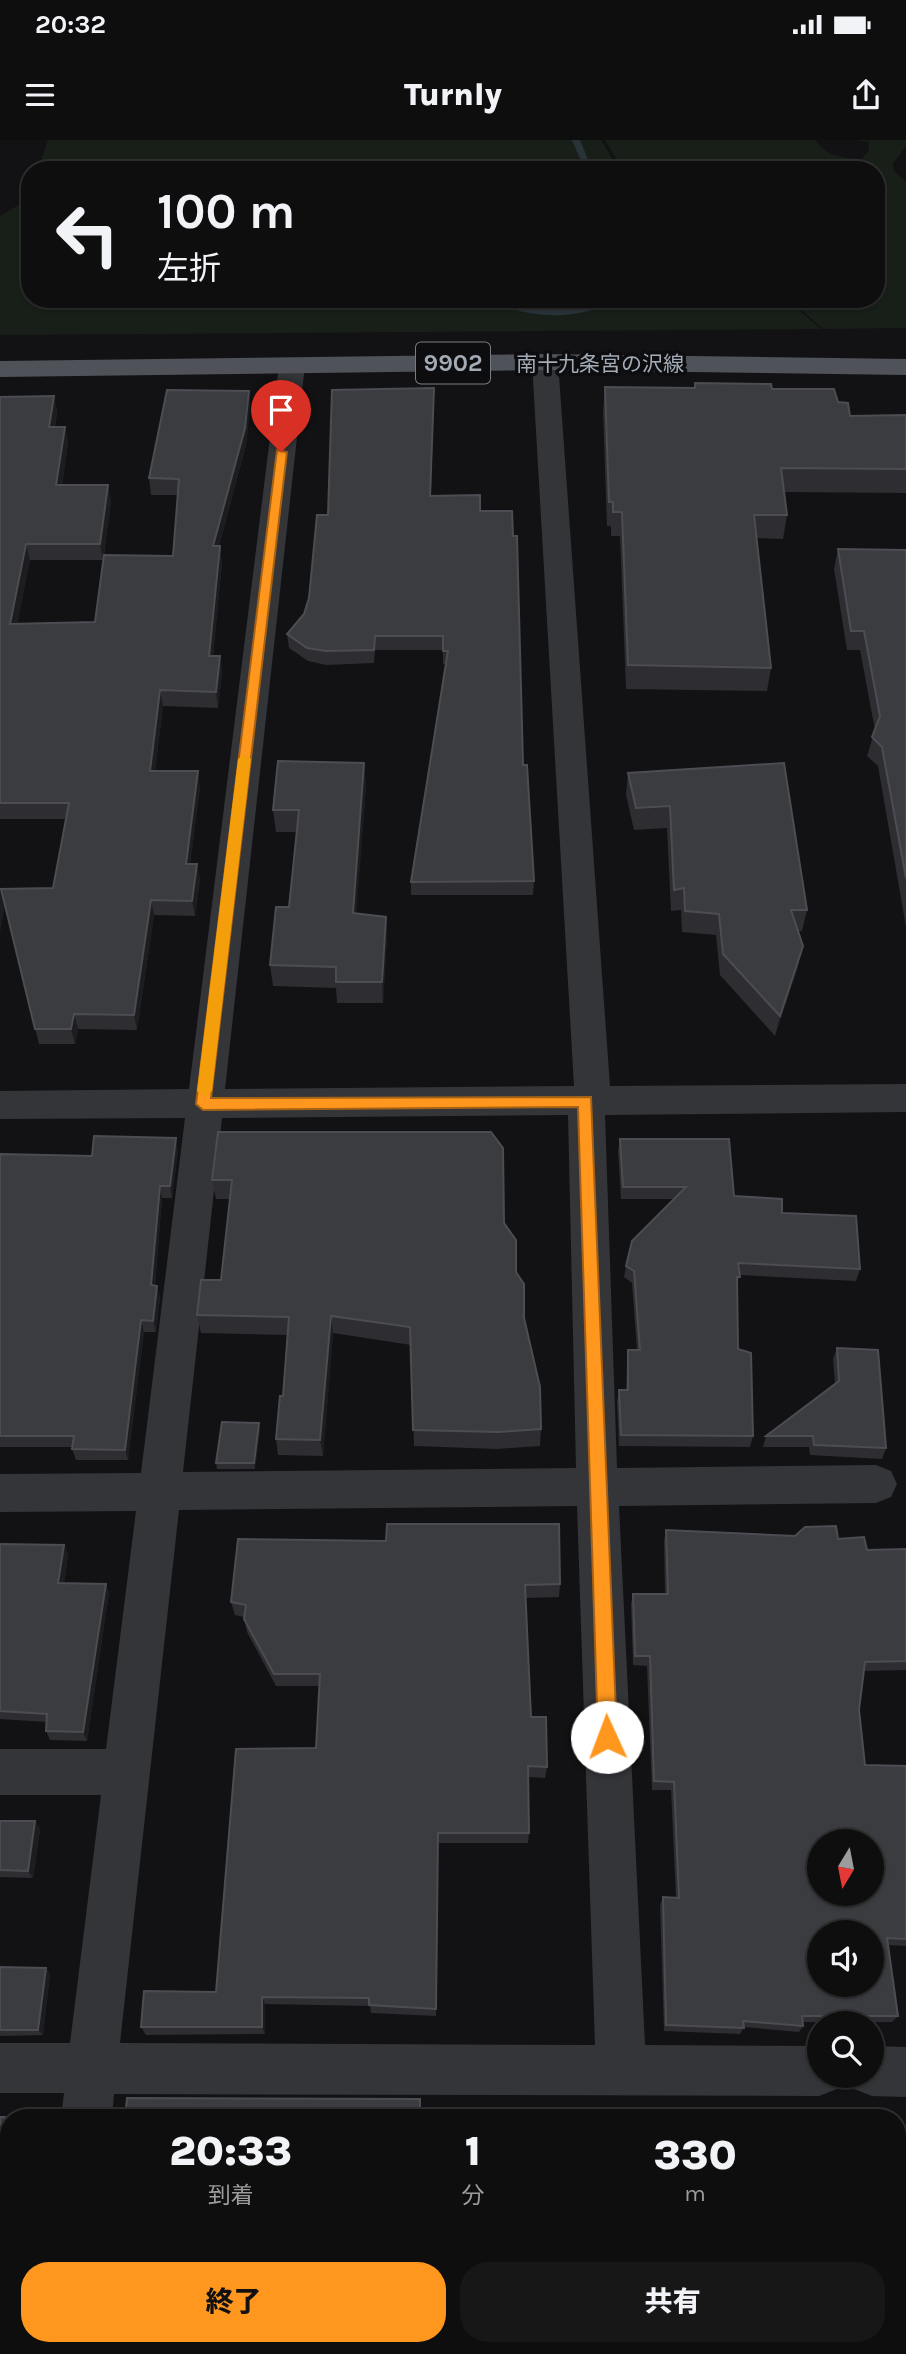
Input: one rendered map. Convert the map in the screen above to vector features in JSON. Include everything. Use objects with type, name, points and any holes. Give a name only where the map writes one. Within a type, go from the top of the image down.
[{"type":"main road","name":"南十九条宮の沢線","points":[[0,369],[545,362],[906,367]]},
{"type":"street","points":[[545,362],[589,1101],[597,1488],[621,2070]]},
{"type":"street","points":[[87,2109],[203,1104],[292,365]]},
{"type":"street","points":[[0,1105],[906,1098]]},
{"type":"street","points":[[0,1493],[876,1484]]},
{"type":"street","points":[[0,1772],[127,1772]]},
{"type":"street","points":[[0,2068],[807,2071]]},
{"type":"street","points":[[884,2071],[906,2071]]},
{"type":"shaded area","points":[[48,140],[601,140],[614,161],[41,161]]},
{"type":"shaded area","points":[[605,140],[815,140],[836,156],[862,159],[869,151],[869,142],[856,140],[906,140],[906,146],[893,163],[894,171],[906,182],[906,328],[823,329],[799,308],[885,308],[885,161],[618,161]]},
{"type":"shaded area","points":[[21,204],[21,308],[796,308],[821,329],[0,335],[0,216]]},
{"type":"shaded area","points":[[508,308],[597,308],[586,312],[552,315]]},
{"type":"building","points":[[695,383],[771,384],[772,389],[834,389],[838,402],[848,403],[850,416],[906,415],[906,469],[781,468],[787,515],[754,515],[771,668],[628,665],[622,512],[613,512],[613,502],[609,502],[605,387],[695,388]]},
{"type":"building","points":[[434,388],[430,496],[480,495],[480,511],[512,511],[513,536],[517,536],[523,765],[527,765],[534,881],[411,882],[448,651],[443,651],[443,636],[375,636],[374,650],[326,651],[307,648],[287,634],[304,614],[309,598],[317,515],[328,515],[332,390]]},
{"type":"building","points":[[167,390],[249,391],[245,428],[213,546],[220,546],[209,656],[220,656],[216,692],[160,690],[150,771],[198,771],[186,864],[197,864],[192,901],[151,900],[134,1015],[74,1014],[71,1029],[35,1029],[1,889],[53,888],[69,803],[0,803],[0,397],[54,396],[49,427],[65,427],[56,485],[108,485],[100,544],[26,544],[10,624],[95,622],[104,555],[173,556],[179,479],[149,478]]},
{"type":"building","points":[[838,549],[906,550],[906,878],[882,747],[872,737],[880,716],[864,631],[851,631]]},
{"type":"building","points":[[278,761],[364,763],[353,913],[386,917],[382,982],[336,982],[336,967],[270,965],[276,907],[289,907],[299,810],[273,810]]},
{"type":"building","points":[[784,763],[807,910],[791,910],[803,946],[780,1016],[723,954],[719,914],[685,911],[684,888],[674,890],[670,806],[636,808],[628,773]]},
{"type":"building","points":[[218,1132],[491,1132],[503,1148],[504,1223],[516,1240],[516,1272],[524,1284],[524,1318],[540,1387],[541,1429],[498,1432],[413,1430],[410,1327],[331,1316],[320,1440],[276,1439],[280,1396],[283,1396],[289,1317],[197,1315],[201,1280],[221,1280],[232,1180],[212,1180]]},
{"type":"building","points":[[94,1136],[176,1138],[170,1186],[160,1186],[151,1285],[157,1286],[153,1321],[141,1320],[125,1450],[72,1449],[74,1436],[0,1436],[0,1154],[92,1156]]},
{"type":"building","points":[[620,1139],[729,1139],[734,1196],[782,1199],[782,1213],[856,1216],[860,1269],[738,1263],[738,1349],[751,1353],[753,1436],[621,1435],[619,1390],[628,1390],[628,1350],[640,1350],[634,1271],[626,1266],[632,1241],[686,1187],[623,1187]]},
{"type":"building","points":[[837,1348],[878,1350],[886,1448],[814,1445],[813,1436],[766,1436],[839,1381]]},
{"type":"building","points":[[222,1422],[259,1423],[254,1463],[216,1463]]},
{"type":"building","points":[[387,1524],[559,1524],[560,1584],[525,1585],[531,1717],[546,1717],[547,1767],[528,1766],[529,1833],[438,1833],[436,2009],[369,2005],[369,1998],[262,1997],[262,2027],[141,2027],[144,1991],[216,1992],[236,1749],[316,1748],[320,1674],[274,1674],[244,1619],[246,1605],[231,1602],[238,1539],[386,1541]]},
{"type":"building","points":[[836,1526],[838,1539],[864,1537],[867,1550],[906,1549],[906,1661],[865,1662],[859,1710],[865,1765],[906,1766],[906,1939],[887,1938],[898,2016],[884,2016],[884,2011],[807,2011],[807,2016],[802,2016],[803,2026],[743,2021],[744,2028],[666,2025],[663,1897],[679,1898],[674,1782],[654,1781],[650,1656],[635,1656],[633,1594],[668,1594],[666,1530],[795,1536],[805,1527]]},
{"type":"building","points":[[0,1544],[64,1545],[58,1583],[106,1584],[83,1732],[46,1731],[47,1714],[0,1711]]},
{"type":"building","points":[[0,1821],[35,1821],[28,1871],[0,1870]]},
{"type":"building","points":[[0,1967],[46,1968],[38,2030],[0,2030]]},
{"type":"building","points":[[127,2098],[420,2099],[420,2109],[126,2109]]},
{"type":"waterway","points":[[576,140],[585,161]]},
{"type":"slow traffic","points":[[205,1091],[245,759]]},
{"type":"route","points":[[281,452],[203,1104],[586,1101],[607,1737]]}]
